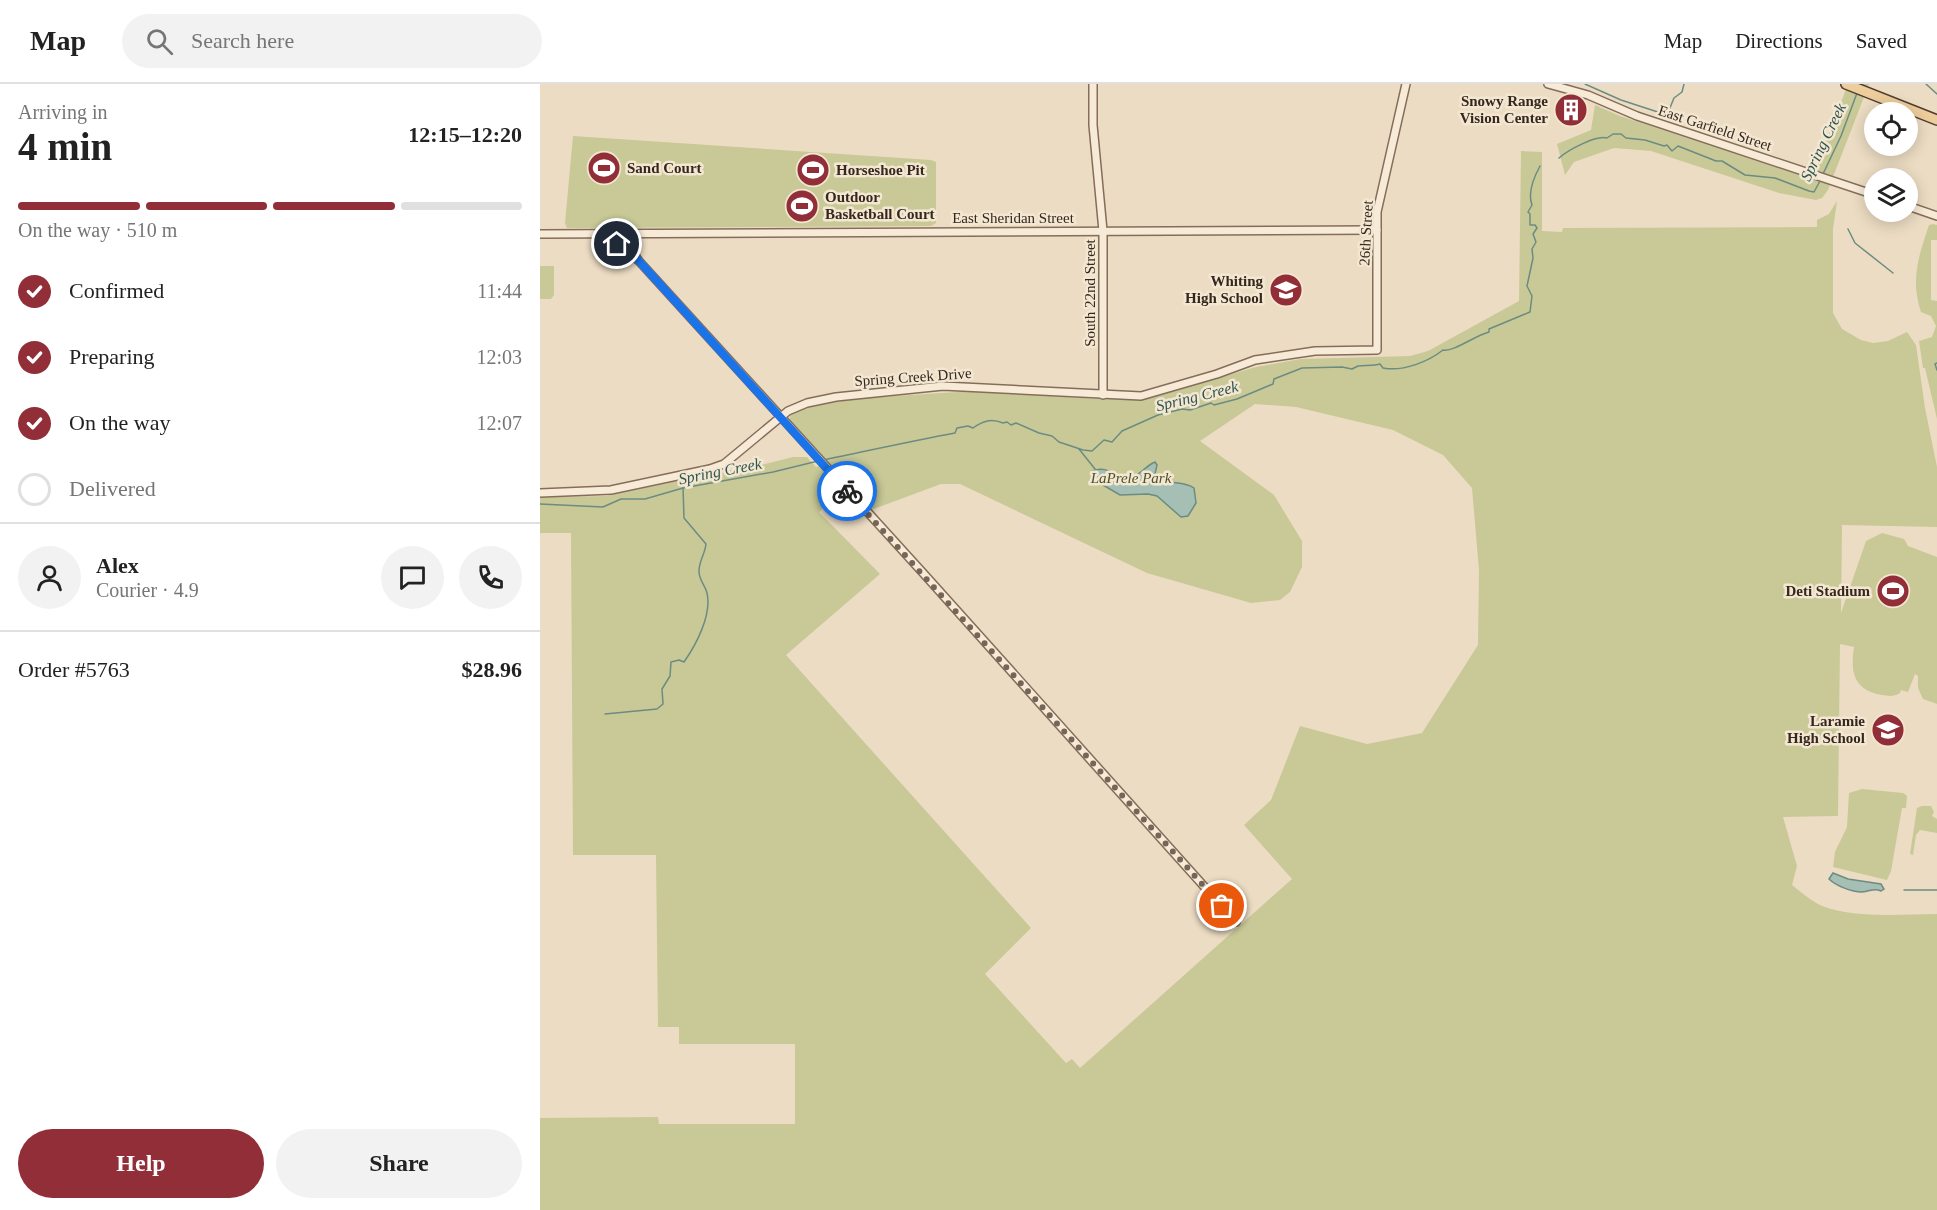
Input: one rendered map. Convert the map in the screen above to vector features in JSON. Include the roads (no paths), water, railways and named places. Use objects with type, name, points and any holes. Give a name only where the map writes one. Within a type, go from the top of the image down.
[{"type":"main road","points":[[1848,85],[1937,120]]},
{"type":"street","name":"South 22nd Street","points":[[1093,84],[1093,124],[1103,231],[1103,395]]},
{"type":"street","name":"26th Street","points":[[1377,350],[1377,212],[1406,84]]},
{"type":"street","name":"East Garfield Street","points":[[1549,84],[1588,95],[1637,116],[1864,192]]},
{"type":"street","points":[[1918,209],[1937,216]]},
{"type":"street","name":"East Sheridan Street","points":[[540,234],[1377,230]]},
{"type":"street","points":[[611,233],[628,254],[638,260]]},
{"type":"street","points":[[630,233],[632,250],[638,260],[947,599],[1236,922]]},
{"type":"street","name":"Spring Creek Drive","points":[[540,493],[611,490],[710,469],[724,464],[780,417],[796,407],[836,397],[943,386],[1132,396],[1151,394],[1255,360],[1315,351],[1377,350]]},
{"type":"waterway","points":[[1585,84],[1621,100],[1667,115],[1674,98],[1682,92],[1684,84]]},
{"type":"waterway","points":[[1926,84],[1937,94]]},
{"type":"waterway","name":"Spring Creek","points":[[1823,174],[1841,136],[1857,93]]},
{"type":"waterway","name":"Spring Creek","points":[[1559,158],[1589,141],[1621,134],[1626,138],[1667,145],[1672,151],[1678,146],[1716,161],[1722,161],[1745,175],[1775,178],[1809,191],[1814,192],[1820,181]]},
{"type":"waterway","name":"Spring Creek","points":[[823,460],[955,433],[957,428],[968,426],[973,428],[991,421],[1007,422],[1011,425],[1016,423],[1052,436],[1059,442],[1092,451],[1104,440],[1112,442],[1122,431],[1158,415],[1237,399],[1273,384],[1274,379],[1302,368],[1352,369],[1358,366],[1380,364],[1383,368],[1391,369],[1423,362],[1443,350],[1458,346],[1489,332],[1489,329],[1530,312],[1532,296],[1527,286],[1533,258],[1532,249],[1536,242],[1533,234],[1537,228],[1535,225],[1530,225],[1528,212],[1532,205],[1530,195],[1532,185],[1540,166]]},
{"type":"waterway","points":[[1848,229],[1855,243],[1893,273]]},
{"type":"waterway","points":[[1937,363],[1935,364],[1937,370]]},
{"type":"waterway","points":[[1079,449],[1095,469]]},
{"type":"waterway","name":"Spring Creek","points":[[540,504],[603,507],[621,499],[645,499],[683,488],[773,472],[818,461]]},
{"type":"waterway","points":[[605,714],[657,709],[663,704],[662,689],[670,676],[671,662],[679,660],[684,662],[702,629],[708,602],[699,571],[706,544],[684,518],[683,488]]},
{"type":"waterway","points":[[1904,890],[1937,890]]},
{"type":"place","name":"Snowy Range Vision Center","points":[[1571,110]]},
{"type":"place","name":"Sand Court","points":[[604,168]]},
{"type":"place","name":"Horseshoe Pit","points":[[813,170]]},
{"type":"place","name":"Outdoor Basketball Court","points":[[802,206]]},
{"type":"place","name":"Whiting High School","points":[[1286,290]]},
{"type":"place","name":"Deti Stadium","points":[[1893,591]]},
{"type":"place","name":"Laramie High School","points":[[1888,730]]},
{"type":"park label","name":"LaPrele Park","points":[[1131,478]]}]
